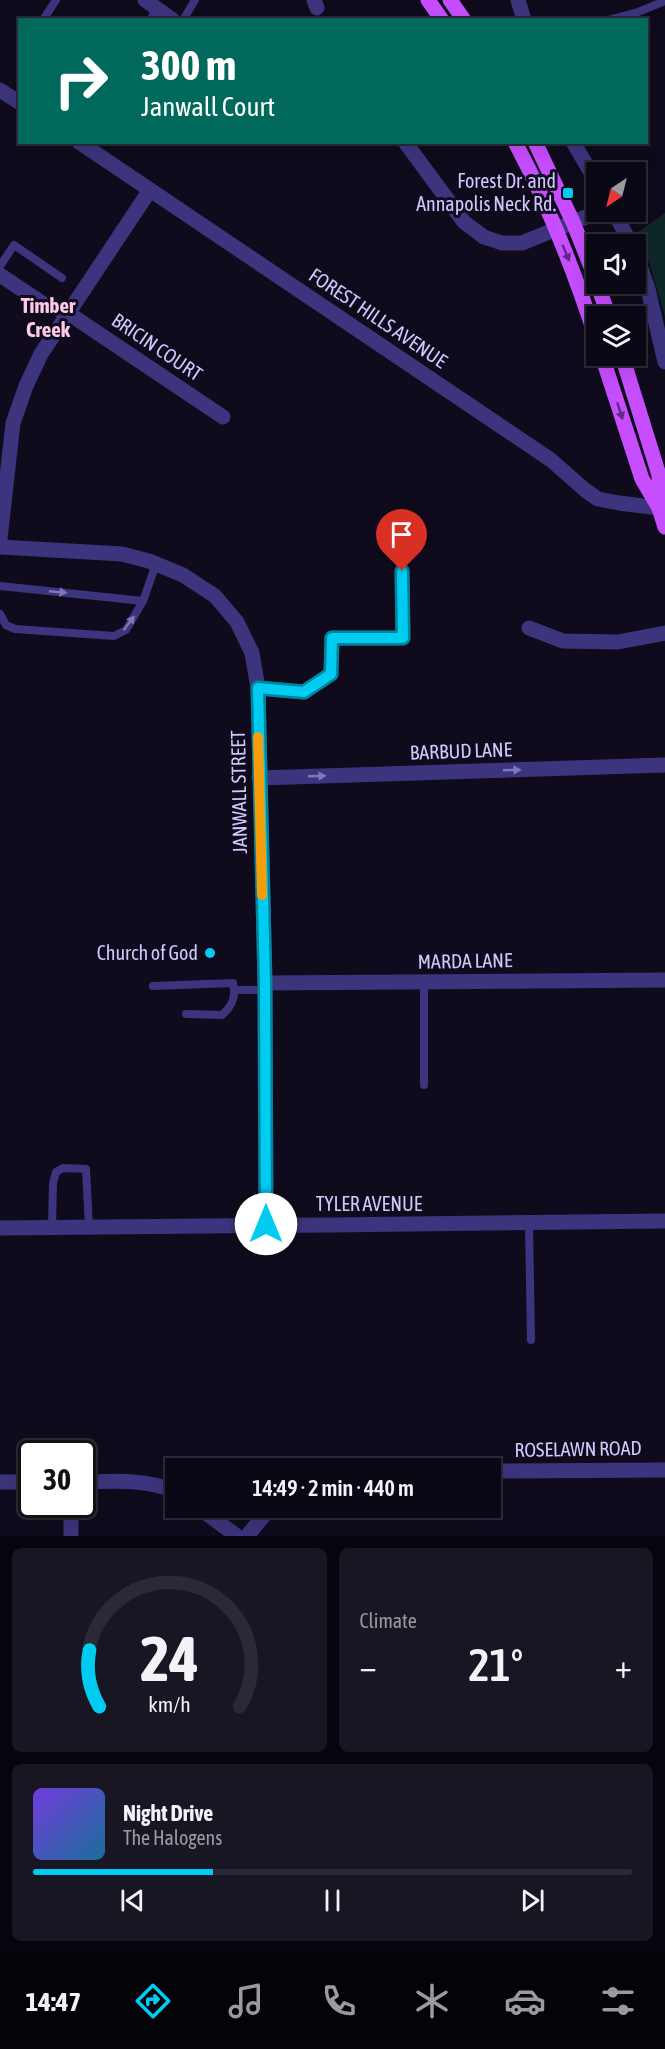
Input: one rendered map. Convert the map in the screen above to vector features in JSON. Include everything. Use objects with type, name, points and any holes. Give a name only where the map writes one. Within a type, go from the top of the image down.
[{"type":"main road","points":[[428,0],[441,18]]},
{"type":"main road","points":[[450,0],[463,18]]},
{"type":"main road","points":[[516,144],[556,229],[586,307]]},
{"type":"main road","points":[[536,144],[586,255]]},
{"type":"main road","points":[[605,366],[642,479],[659,508],[665,527]]},
{"type":"main road","points":[[625,366],[659,475],[659,508]]},
{"type":"street","points":[[518,0],[523,18]]},
{"type":"street","points":[[151,9],[169,18]]},
{"type":"street","points":[[0,90],[18,102]]},
{"type":"street","name":"FOREST HILLS AVENUE","points":[[82,144],[551,460],[598,499],[659,508]]},
{"type":"street","points":[[406,144],[464,222],[484,237],[502,243],[522,243],[586,217]]},
{"type":"street","points":[[574,144],[586,164]]},
{"type":"street","points":[[0,539],[13,423],[26,386],[41,354],[150,190]]},
{"type":"street","name":"BRICIN COURT","points":[[0,275],[45,305],[68,313],[223,417]]},
{"type":"street","points":[[646,283],[665,362]]},
{"type":"street","name":"JANWALL STREET","points":[[0,547],[122,554],[183,575],[215,596],[237,622],[252,653],[258,688],[265,987],[266,1224]]},
{"type":"street","points":[[258,688],[304,692],[331,674],[332,638],[403,638],[402,571]]},
{"type":"street","points":[[529,628],[563,641],[618,642],[665,633]]},
{"type":"street","name":"BARBUD LANE","points":[[259,778],[665,765]]},
{"type":"street","name":"MARDA LANE","points":[[265,987],[424,982],[665,980]]},
{"type":"street","name":"TYLER AVENUE","points":[[0,1228],[665,1221]]},
{"type":"street","name":"ROSELAWN ROAD","points":[[501,1471],[665,1470]]},
{"type":"street","points":[[96,1482],[136,1481],[165,1488]]},
{"type":"street","points":[[0,1482],[18,1482]]},
{"type":"street","points":[[71,1518],[71,1536]]},
{"type":"street","points":[[213,1518],[237,1536]]},
{"type":"street","points":[[247,1536],[262,1518]]},
{"type":"lane","points":[[44,18],[56,0]]},
{"type":"lane","points":[[184,18],[195,0]]},
{"type":"lane","points":[[616,18],[665,1]]},
{"type":"lane","points":[[0,266],[14,245],[62,278]]},
{"type":"lane","points":[[0,614],[6,626],[15,629],[114,636],[126,630],[143,601],[156,564]]},
{"type":"lane","points":[[0,586],[143,601]]},
{"type":"lane","points":[[424,982],[424,1085]]},
{"type":"lane","name":"MARDA LANE","points":[[153,986],[233,983],[234,990],[265,987]]},
{"type":"lane","points":[[186,1014],[222,1015],[229,1009],[234,990]]},
{"type":"lane","points":[[52,1227],[53,1183],[56,1172],[63,1168],[86,1169],[89,1227]]},
{"type":"lane","points":[[529,1224],[531,1340]]},
{"type":"green space","points":[[665,213],[665,317],[646,257],[646,234],[635,234]]},
{"type":"slow traffic","points":[[258,737],[262,895]]},
{"type":"place","name":"Forest Dr. and Annapolis Neck Rd.","points":[[568,193]]},
{"type":"place","name":"Church of God","points":[[210,953]]},
{"type":"district","name":"Timber Creek","points":[[48,318]]},
{"type":"route","points":[[266,1224],[265,983],[258,688],[304,692],[331,674],[332,638],[403,638],[402,571]]}]
